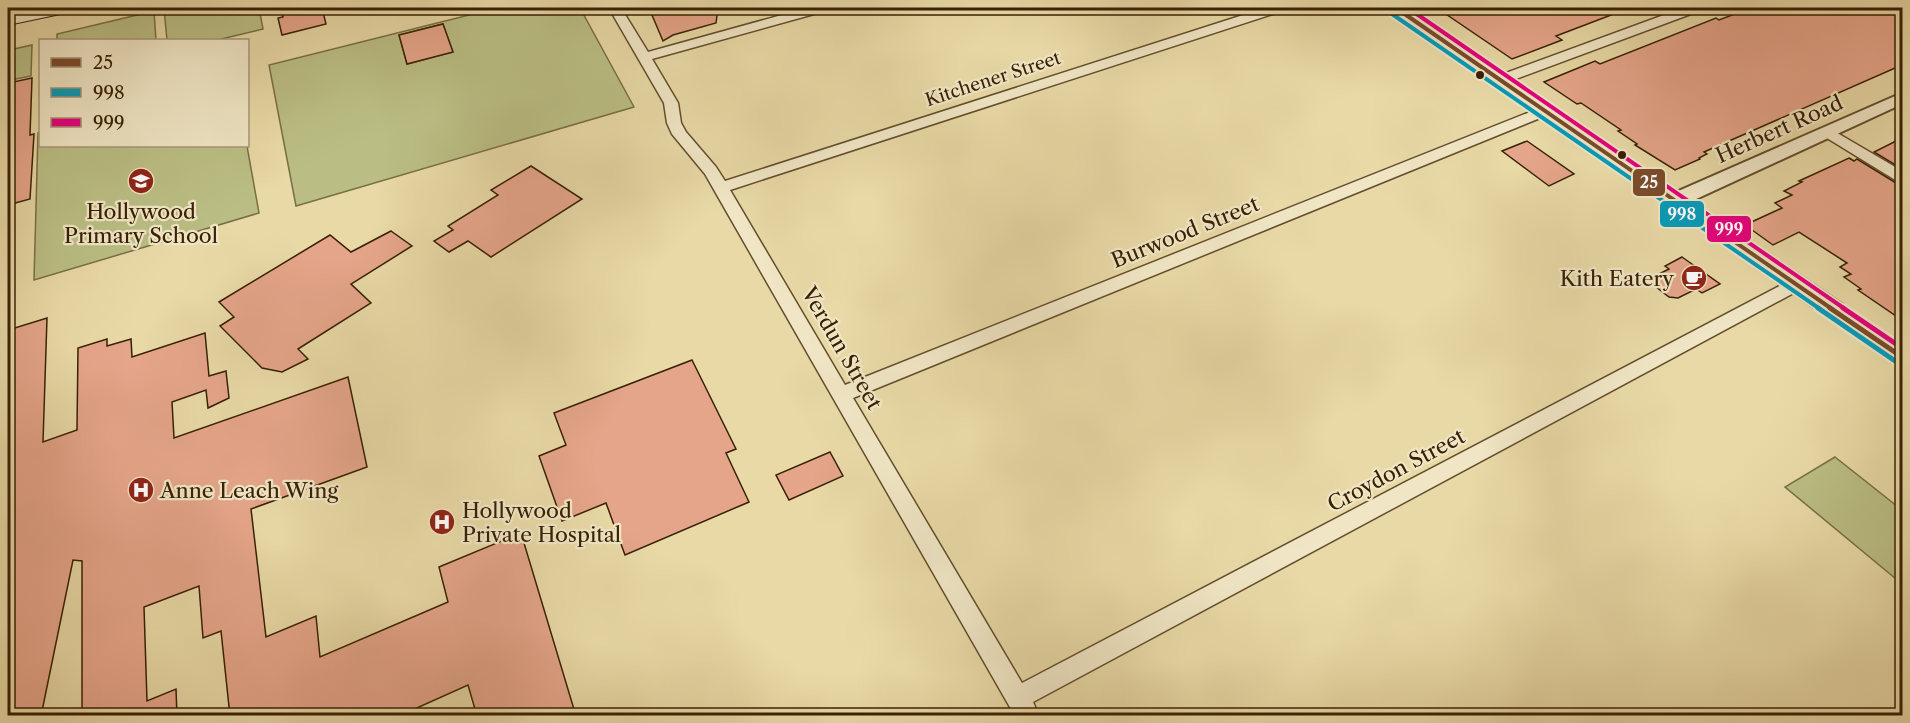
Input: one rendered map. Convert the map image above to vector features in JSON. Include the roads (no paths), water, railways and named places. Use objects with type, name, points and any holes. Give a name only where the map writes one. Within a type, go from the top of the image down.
[{"type":"main road","points":[[8,20],[64,8]]},
{"type":"main road","points":[[1396,8],[1902,357]]},
{"type":"street","name":"Verdun Street","points":[[615,8],[671,103],[674,123],[679,134],[704,162],[721,188],[1028,716]]},
{"type":"street","points":[[644,57],[820,8]]},
{"type":"street","name":"Kitchener Street","points":[[721,188],[1276,8]]},
{"type":"street","points":[[1500,80],[1694,8]]},
{"type":"street","name":"Herbert Road","points":[[1674,201],[1902,98]]},
{"type":"street","name":"Burwood Street","points":[[841,395],[1545,111]]},
{"type":"street","points":[[1827,132],[1902,177]]},
{"type":"street","name":"Croydon Street","points":[[1017,698],[1797,284]]},
{"type":"place","name":"Hollywood Primary School","points":[[141,181]]},
{"type":"place","name":"Kith Eatery","points":[[1694,278]]},
{"type":"place","name":"Anne Leach Wing","points":[[141,490]]},
{"type":"place","name":"Hollywood Private Hospital","points":[[442,522]]}]
